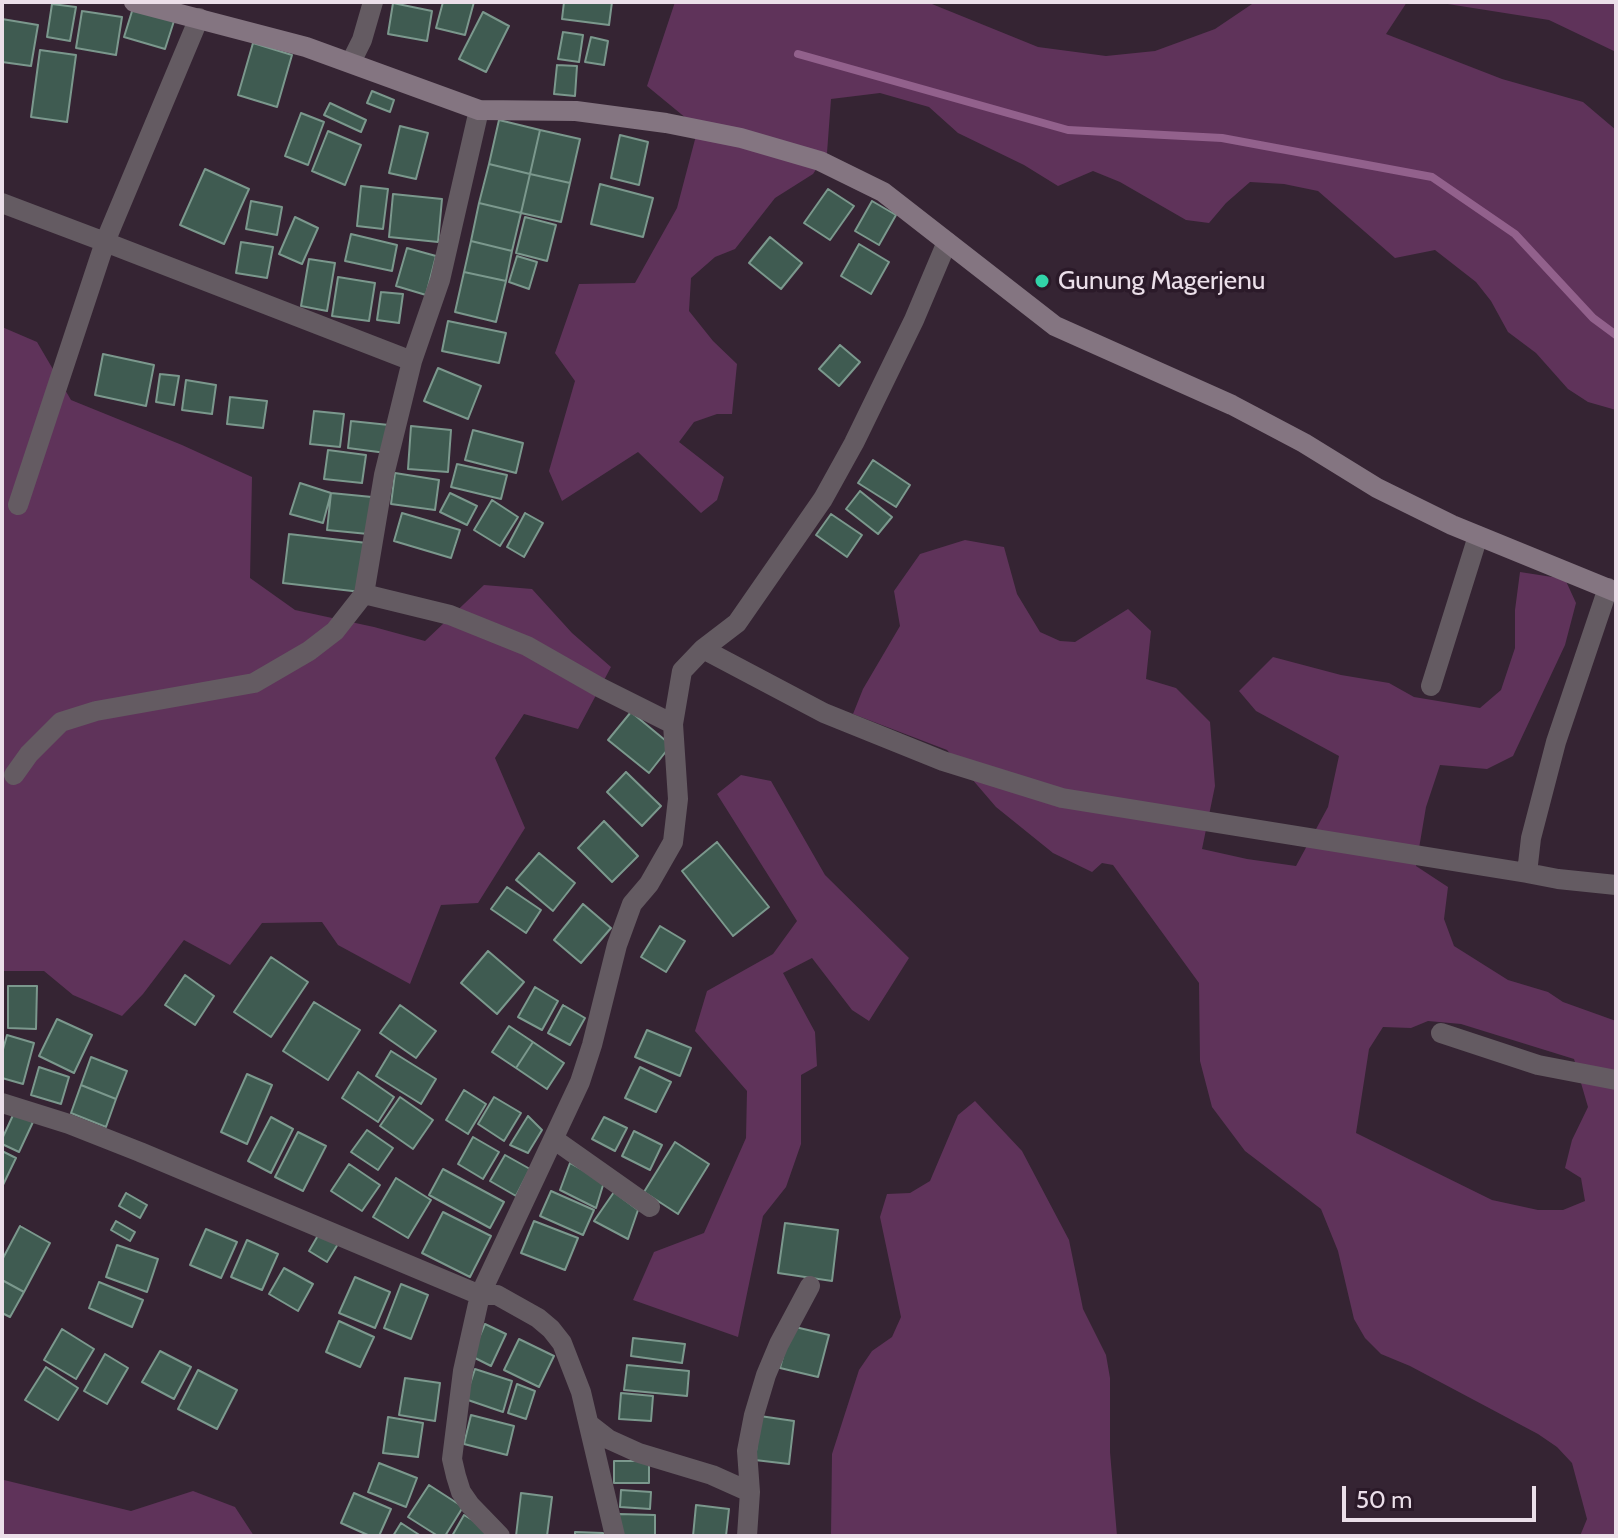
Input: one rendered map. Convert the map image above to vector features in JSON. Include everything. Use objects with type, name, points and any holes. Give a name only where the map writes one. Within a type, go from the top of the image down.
[{"type":"main road","points":[[134,2],[306,47],[479,110],[576,111],[666,123],[741,138],[820,161],[883,192],[1055,326],[1232,405],[1304,443],[1377,488],[1478,536],[1612,590]]},
{"type":"street","points":[[351,62],[362,40],[373,2]]},
{"type":"street","points":[[18,505],[105,242],[199,18]]},
{"type":"street","points":[[14,775],[29,754],[61,722],[96,711],[254,683],[318,645],[335,631],[364,594],[384,475],[412,361],[440,280],[479,110]]},
{"type":"street","points":[[2,203],[412,361]]},
{"type":"street","points":[[500,1536],[461,1492],[452,1459],[463,1371],[480,1295],[555,1140],[592,1045],[617,945],[632,904],[649,884],[673,842],[678,799],[673,724],[682,671],[703,649],[737,623],[823,499],[914,320],[947,242]]},
{"type":"street","points":[[1431,686],[1478,536]]},
{"type":"street","points":[[1527,873],[1531,838],[1556,742],[1612,590]]},
{"type":"street","points":[[364,594],[450,615],[527,646],[673,724]]},
{"type":"street","points":[[703,649],[824,713],[943,761],[1062,798],[1558,879],[1616,885]]},
{"type":"street","points":[[1441,1033],[1538,1065],[1616,1080]]},
{"type":"street","points":[[2,1103],[69,1124],[480,1295],[497,1295],[518,1305],[551,1329],[562,1343],[570,1362],[590,1425],[615,1536]]},
{"type":"street","points":[[555,1140],[650,1207]]},
{"type":"street","points":[[747,1536],[750,1492],[747,1451],[754,1415],[766,1375],[810,1286]]},
{"type":"street","points":[[590,1425],[608,1439],[639,1453],[712,1475],[750,1492]]},
{"type":"shaded area","points":[[675,2],[927,2],[1038,47],[1106,56],[1155,51],[1215,29],[1255,2],[1407,2],[1386,34],[1502,79],[1583,102],[1616,130],[1616,410],[1588,402],[1568,389],[1536,353],[1508,332],[1476,282],[1435,250],[1395,258],[1318,191],[1284,184],[1250,182],[1209,223],[1186,220],[1120,182],[1093,171],[1058,186],[1024,165],[958,133],[929,107],[880,93],[831,99],[827,153],[813,174],[775,198],[735,249],[715,257],[691,278],[689,311],[737,364],[732,414],[717,414],[694,422],[679,442],[724,477],[717,500],[701,513],[638,452],[562,501],[549,471],[575,381],[555,353],[579,284],[635,283],[677,208],[698,128],[647,86]]},
{"type":"shaded area","points":[[1435,2],[1616,2],[1616,52],[1549,20]]},
{"type":"shaded area","points":[[2,327],[37,342],[71,400],[252,477],[250,578],[295,610],[425,641],[484,585],[532,589],[572,633],[611,667],[578,729],[524,714],[495,758],[525,828],[478,903],[441,905],[410,984],[338,945],[322,922],[262,923],[230,965],[184,940],[122,1016],[73,995],[44,971],[2,971]]},
{"type":"shaded area","points":[[965,540],[1004,547],[1017,594],[1040,632],[1060,641],[1075,642],[1128,609],[1151,631],[1146,679],[1176,688],[1210,722],[1215,786],[1202,849],[1296,866],[1328,807],[1339,756],[1256,711],[1239,691],[1273,657],[1341,675],[1389,683],[1414,697],[1480,708],[1501,690],[1515,648],[1515,610],[1520,572],[1565,579],[1576,603],[1565,645],[1513,756],[1487,769],[1440,765],[1426,807],[1416,866],[1448,887],[1444,919],[1454,946],[1508,980],[1548,992],[1563,1002],[1616,1021],[1616,1536],[1580,1536],[1587,1519],[1572,1463],[1557,1447],[1410,1366],[1381,1354],[1365,1338],[1354,1319],[1338,1251],[1321,1209],[1245,1151],[1212,1107],[1200,1061],[1199,983],[1113,865],[1102,863],[1092,872],[1053,853],[996,807],[947,750],[853,714],[863,689],[900,626],[894,591],[920,554]],"holes":[[[1428,1021],[1461,1024],[1574,1059],[1588,1107],[1572,1140],[1565,1168],[1581,1178],[1585,1201],[1563,1210],[1538,1210],[1492,1200],[1356,1133],[1369,1049],[1383,1027],[1411,1028]]]},
{"type":"shaded area","points":[[741,775],[771,781],[825,875],[909,958],[869,1021],[852,1010],[812,958],[783,973],[815,1032],[817,1066],[801,1075],[801,1144],[786,1187],[763,1216],[738,1337],[633,1300],[654,1252],[704,1233],[746,1138],[747,1091],[695,1031],[707,991],[773,954],[797,921],[717,794]]},
{"type":"shaded area","points":[[975,1101],[1022,1151],[1069,1240],[1083,1309],[1106,1355],[1110,1378],[1110,1452],[1117,1536],[831,1536],[832,1454],[859,1370],[872,1351],[892,1337],[901,1317],[880,1217],[887,1194],[910,1193],[930,1181],[958,1115]]},
{"type":"shaded area","points":[[4,1480],[131,1511],[193,1491],[235,1507],[254,1536],[2,1536]]},
{"type":"building","points":[[443,2],[474,2],[465,35],[436,28]]},
{"type":"building","points":[[564,2],[612,2],[609,25],[562,19]]},
{"type":"building","points":[[393,3],[432,11],[427,41],[388,34]]},
{"type":"building","points":[[52,4],[76,7],[70,41],[47,37]]},
{"type":"building","points":[[133,8],[174,21],[165,49],[124,37]]},
{"type":"building","points":[[82,11],[122,17],[116,55],[76,48]]},
{"type":"building","points":[[483,12],[509,26],[486,72],[459,59]]},
{"type":"building","points":[[2,19],[38,25],[31,66],[2,62]]},
{"type":"building","points":[[563,32],[583,35],[579,62],[558,59]]},
{"type":"building","points":[[591,37],[608,41],[604,65],[585,62]]},
{"type":"building","points":[[253,43],[292,55],[277,107],[238,95]]},
{"type":"building","points":[[40,50],[76,55],[67,122],[31,117]]},
{"type":"building","points":[[557,65],[577,66],[575,96],[554,94]]},
{"type":"building","points":[[372,91],[394,100],[390,112],[367,103]]},
{"type":"building","points":[[330,103],[366,120],[361,132],[324,115]]},
{"type":"building","points":[[301,113],[324,122],[308,165],[285,156]]},
{"type":"building","points":[[499,120],[540,130],[530,174],[489,164]]},
{"type":"building","points":[[400,126],[428,133],[416,179],[389,173]]},
{"type":"building","points":[[540,130],[580,139],[570,183],[530,174]]},
{"type":"building","points":[[328,131],[361,145],[345,185],[312,171]]},
{"type":"building","points":[[620,135],[648,142],[639,185],[611,178]]},
{"type":"building","points":[[489,164],[530,174],[521,213],[479,203]]},
{"type":"building","points":[[205,169],[249,189],[224,244],[180,225]]},
{"type":"building","points":[[530,174],[570,183],[561,222],[521,213]]},
{"type":"building","points":[[600,184],[653,198],[643,237],[591,224]]},
{"type":"building","points":[[361,186],[388,189],[383,229],[357,226]]},
{"type":"building","points":[[828,189],[854,206],[830,240],[804,223]]},
{"type":"building","points":[[393,194],[442,199],[438,242],[389,237]]},
{"type":"building","points":[[251,201],[282,207],[277,235],[246,229]]},
{"type":"building","points":[[872,201],[896,215],[879,245],[855,231]]},
{"type":"building","points":[[479,203],[521,213],[512,251],[471,241]]},
{"type":"building","points":[[295,217],[318,228],[302,264],[279,254]]},
{"type":"building","points":[[525,217],[556,225],[547,261],[516,253]]},
{"type":"building","points":[[351,234],[397,245],[392,271],[345,261]]},
{"type":"building","points":[[770,237],[802,263],[781,289],[749,263]]},
{"type":"building","points":[[471,241],[512,251],[506,281],[464,272]]},
{"type":"building","points":[[241,242],[273,247],[267,278],[236,273]]},
{"type":"building","points":[[859,244],[889,262],[871,294],[841,276]]},
{"type":"building","points":[[407,248],[436,256],[426,295],[396,286]]},
{"type":"building","points":[[517,256],[537,262],[529,289],[509,282]]},
{"type":"building","points":[[309,259],[335,263],[327,311],[301,306]]},
{"type":"building","points":[[464,272],[506,281],[496,322],[455,312]]},
{"type":"building","points":[[338,277],[375,283],[369,321],[332,316]]},
{"type":"building","points":[[381,292],[403,294],[399,323],[377,320]]},
{"type":"building","points":[[448,321],[506,333],[499,363],[442,351]]},
{"type":"building","points":[[840,345],[860,362],[839,386],[819,369]]},
{"type":"building","points":[[103,354],[154,365],[146,406],[95,395]]},
{"type":"building","points":[[438,368],[481,386],[468,419],[424,401]]},
{"type":"building","points":[[160,374],[179,376],[174,405],[156,402]]},
{"type":"building","points":[[186,380],[216,385],[212,414],[182,410]]},
{"type":"building","points":[[230,397],[267,401],[263,428],[227,424]]},
{"type":"building","points":[[314,411],[344,414],[340,447],[310,444]]},
{"type":"building","points":[[351,421],[389,425],[386,453],[348,448]]},
{"type":"building","points":[[411,426],[451,430],[448,472],[408,469]]},
{"type":"building","points":[[473,430],[523,443],[516,473],[465,460]]},
{"type":"building","points":[[328,450],[366,455],[362,483],[324,479]]},
{"type":"building","points":[[873,460],[910,485],[896,507],[858,483]]},
{"type":"building","points":[[457,464],[507,475],[501,499],[451,487]]},
{"type":"building","points":[[395,473],[439,480],[435,510],[391,504]]},
{"type":"building","points":[[300,483],[331,493],[323,523],[290,514]]},
{"type":"building","points":[[860,491],[892,517],[878,534],[846,509]]},
{"type":"building","points":[[331,493],[372,497],[368,534],[327,530]]},
{"type":"building","points":[[450,493],[477,506],[467,525],[440,512]]},
{"type":"building","points":[[492,500],[518,517],[500,546],[474,530]]},
{"type":"building","points":[[402,513],[460,530],[451,558],[394,541]]},
{"type":"building","points":[[525,513],[543,523],[524,557],[507,547]]},
{"type":"building","points":[[831,514],[862,535],[847,557],[816,535]]},
{"type":"building","points":[[289,534],[367,543],[361,592],[283,583]]},
{"type":"building","points":[[631,712],[671,745],[649,773],[608,740]]},
{"type":"building","points":[[626,772],[661,806],[642,826],[607,792]]},
{"type":"building","points":[[604,821],[638,856],[612,882],[578,848]]},
{"type":"building","points":[[717,842],[769,907],[733,936],[682,871]]},
{"type":"building","points":[[539,853],[575,883],[553,911],[516,880]]},
{"type":"building","points":[[507,887],[541,910],[526,933],[491,909]]},
{"type":"building","points":[[583,904],[611,928],[581,963],[554,940]]},
{"type":"building","points":[[660,926],[685,941],[666,972],[641,957]]},
{"type":"building","points":[[488,951],[524,982],[497,1014],[461,983]]},
{"type":"building","points":[[271,957],[308,982],[271,1037],[234,1012]]},
{"type":"building","points":[[185,975],[214,996],[195,1025],[165,1005]]},
{"type":"building","points":[[8,986],[37,986],[36,1029],[8,1028]]},
{"type":"building","points":[[535,987],[558,1001],[542,1030],[518,1017]]},
{"type":"building","points":[[314,1002],[360,1030],[328,1080],[283,1051]]},
{"type":"building","points":[[400,1005],[436,1031],[416,1058],[380,1033]]},
{"type":"building","points":[[563,1005],[585,1018],[570,1045],[548,1033]]},
{"type":"building","points":[[57,1019],[92,1035],[74,1073],[39,1056]]},
{"type":"building","points":[[509,1026],[533,1042],[516,1068],[492,1052]]},
{"type":"building","points":[[647,1030],[691,1048],[680,1076],[635,1057]]},
{"type":"building","points":[[7,1035],[34,1043],[23,1084],[2,1078],[2,1053]]},
{"type":"building","points":[[533,1042],[564,1063],[547,1089],[516,1068]]},
{"type":"building","points":[[391,1051],[436,1079],[421,1104],[376,1076]]},
{"type":"building","points":[[91,1057],[127,1071],[116,1099],[81,1085]]},
{"type":"building","points":[[39,1067],[69,1077],[61,1104],[31,1095]]},
{"type":"building","points":[[640,1067],[671,1082],[656,1112],[625,1098]]},
{"type":"building","points":[[358,1072],[394,1097],[378,1122],[342,1098]]},
{"type":"building","points":[[247,1074],[272,1085],[247,1144],[221,1132]]},
{"type":"building","points":[[81,1085],[116,1099],[106,1127],[71,1113]]},
{"type":"building","points":[[464,1090],[486,1104],[468,1134],[446,1120]]},
{"type":"building","points":[[400,1097],[433,1120],[413,1149],[380,1126]]},
{"type":"building","points":[[494,1097],[521,1113],[504,1141],[478,1124]]},
{"type":"building","points":[[14,1113],[33,1122],[19,1152],[2,1144]]},
{"type":"building","points":[[528,1116],[542,1130],[528,1153],[510,1145]]},
{"type":"building","points":[[271,1117],[293,1129],[271,1173],[248,1161]]},
{"type":"building","points":[[604,1117],[627,1128],[615,1151],[592,1139]]},
{"type":"building","points":[[367,1130],[393,1148],[378,1170],[351,1152]]},
{"type":"building","points":[[634,1131],[662,1145],[650,1170],[622,1156]]},
{"type":"building","points":[[298,1132],[326,1146],[303,1191],[275,1177]]},
{"type":"building","points":[[473,1137],[499,1152],[483,1179],[458,1164]]},
{"type":"building","points":[[675,1142],[709,1164],[678,1214],[644,1192]]},
{"type":"building","points":[[2,1151],[16,1158],[2,1187]]},
{"type":"building","points":[[505,1155],[530,1169],[516,1196],[490,1181]]},
{"type":"building","points":[[570,1163],[604,1182],[596,1208],[560,1190]]},
{"type":"building","points":[[349,1164],[380,1185],[362,1211],[331,1191]]},
{"type":"building","points":[[443,1169],[504,1202],[490,1228],[429,1195]]},
{"type":"building","points":[[396,1178],[431,1200],[408,1238],[373,1217]]},
{"type":"building","points":[[551,1191],[594,1210],[583,1235],[540,1216]]},
{"type":"building","points":[[614,1192],[638,1210],[628,1239],[594,1221]]},
{"type":"building","points":[[126,1193],[147,1205],[140,1218],[119,1206]]},
{"type":"building","points":[[443,1212],[491,1236],[470,1277],[422,1253]]},
{"type":"building","points":[[116,1221],[135,1232],[130,1241],[111,1230]]},
{"type":"building","points":[[534,1221],[578,1238],[565,1270],[521,1253]]},
{"type":"building","points":[[785,1223],[838,1230],[832,1281],[778,1273]]},
{"type":"building","points":[[20,1226],[50,1243],[24,1292],[2,1280],[2,1260]]},
{"type":"building","points":[[206,1229],[237,1242],[221,1278],[190,1265]]},
{"type":"building","points":[[320,1232],[338,1244],[327,1262],[309,1251]]},
{"type":"building","points":[[247,1240],[278,1254],[262,1290],[231,1277]]},
{"type":"building","points":[[117,1245],[158,1259],[147,1292],[106,1277]]},
{"type":"building","points":[[284,1268],[313,1284],[298,1311],[269,1294]]},
{"type":"building","points":[[355,1277],[390,1292],[375,1328],[339,1313]]},
{"type":"building","points":[[2,1280],[24,1292],[10,1317],[2,1313]]},
{"type":"building","points":[[99,1282],[143,1300],[132,1327],[89,1308]]},
{"type":"building","points":[[401,1284],[428,1295],[411,1339],[384,1328]]},
{"type":"building","points":[[339,1321],[374,1337],[360,1367],[326,1352]]},
{"type":"building","points":[[485,1324],[506,1334],[491,1366],[471,1356]]},
{"type":"building","points":[[791,1326],[829,1335],[818,1377],[780,1368]]},
{"type":"building","points":[[62,1329],[94,1349],[76,1379],[44,1360]]},
{"type":"building","points":[[633,1338],[685,1344],[682,1363],[631,1356]]},
{"type":"building","points":[[519,1339],[554,1356],[539,1387],[504,1370]]},
{"type":"building","points":[[160,1351],[191,1367],[174,1399],[142,1382]]},
{"type":"building","points":[[105,1354],[128,1368],[107,1404],[84,1391]]},
{"type":"building","points":[[627,1365],[689,1371],[687,1396],[624,1390]]},
{"type":"building","points":[[46,1367],[78,1388],[58,1420],[25,1400]]},
{"type":"building","points":[[475,1369],[512,1381],[503,1412],[465,1399]]},
{"type":"building","points":[[198,1370],[237,1390],[217,1429],[178,1409]]},
{"type":"building","points":[[405,1378],[440,1383],[435,1421],[399,1415]]},
{"type":"building","points":[[517,1384],[535,1391],[526,1419],[508,1413]]},
{"type":"building","points":[[621,1393],[653,1396],[651,1421],[619,1419]]},
{"type":"building","points":[[471,1415],[514,1426],[507,1455],[464,1444]]},
{"type":"building","points":[[760,1416],[794,1421],[789,1464],[755,1460]]},
{"type":"building","points":[[388,1417],[423,1423],[418,1457],[383,1453]]},
{"type":"building","points":[[614,1461],[649,1461],[649,1483],[614,1483]]},
{"type":"building","points":[[379,1463],[417,1478],[406,1507],[368,1492]]},
{"type":"building","points":[[429,1485],[463,1507],[445,1536],[438,1536],[408,1517]]},
{"type":"building","points":[[621,1490],[651,1492],[650,1509],[620,1507]]},
{"type":"building","points":[[354,1493],[391,1509],[379,1536],[370,1536],[341,1523]]},
{"type":"building","points":[[521,1493],[552,1497],[547,1536],[516,1536]]},
{"type":"building","points":[[696,1505],[729,1509],[726,1536],[693,1536]]},
{"type":"building","points":[[619,1514],[655,1515],[655,1536],[619,1536]]},
{"type":"building","points":[[464,1515],[491,1531],[488,1536],[452,1536]]},
{"type":"building","points":[[401,1523],[421,1536],[393,1536]]},
{"type":"building","points":[[575,1532],[603,1533],[603,1536],[575,1536]]},
{"type":"waterway","points":[[798,54],[1068,130],[1222,138],[1432,177],[1515,234],[1593,318],[1616,335]]},
{"type":"place","name":"Gunung Magerjenu","points":[[1042,281]]}]
